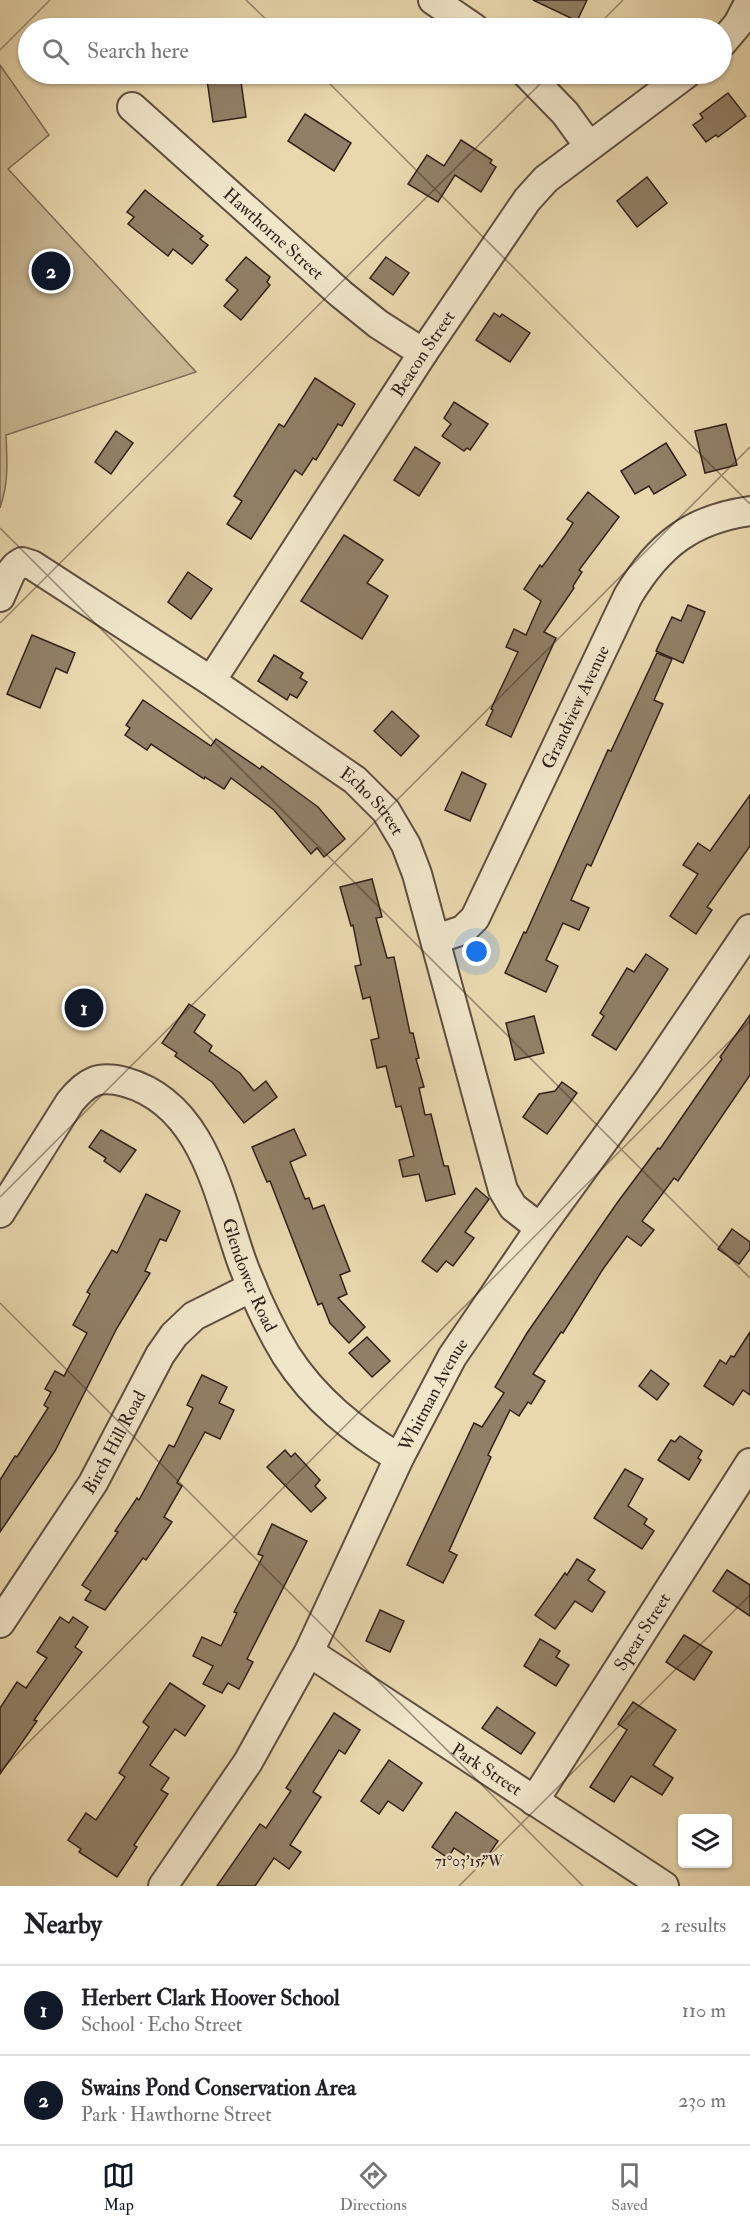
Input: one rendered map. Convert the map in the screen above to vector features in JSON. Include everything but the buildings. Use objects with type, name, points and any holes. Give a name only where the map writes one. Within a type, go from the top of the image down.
[{"type":"street","points":[[732,31],[750,1]]},
{"type":"street","points":[[537,84],[565,113],[589,146]]},
{"type":"street","name":"Beacon Street","points":[[211,681],[423,353],[527,200],[546,179],[673,84]]},
{"type":"street","name":"Hawthorne Street","points":[[132,107],[341,294],[378,324],[423,353]]},
{"type":"street","name":"Grandview Avenue","points":[[436,939],[463,930],[475,918],[628,596],[651,561],[677,537],[697,525],[720,516],[750,511]]},
{"type":"street","name":"Echo Street","points":[[0,597],[16,566],[22,562],[32,565],[211,681],[356,780],[380,804],[406,845],[417,874],[503,1190],[513,1207],[540,1228]]},
{"type":"street","name":"Whitman Avenue","points":[[163,1886],[248,1762],[309,1652],[399,1458],[472,1326],[647,1081],[750,929]]},
{"type":"street","name":"Glendower Road","points":[[0,1213],[70,1102],[88,1083],[100,1080],[121,1081],[144,1090],[170,1107],[187,1125],[220,1192],[252,1287],[278,1341],[293,1365],[312,1389],[353,1429],[399,1458]]},
{"type":"street","name":"Birch Hill Road","points":[[0,1623],[93,1483],[160,1356],[174,1335],[194,1316],[252,1287]]},
{"type":"street","name":"Spear Street","points":[[534,1801],[750,1463]]},
{"type":"street","name":"Park Street","points":[[309,1652],[664,1886]]},
{"type":"shaded area","points":[[0,65],[49,135],[8,169],[196,372],[6,435],[6,480],[0,508]]},
{"type":"place","name":"Swains Pond Conservation Area","points":[[51,271]]},
{"type":"place","name":"Herbert Clark Hoover School","points":[[84,1008]]}]
